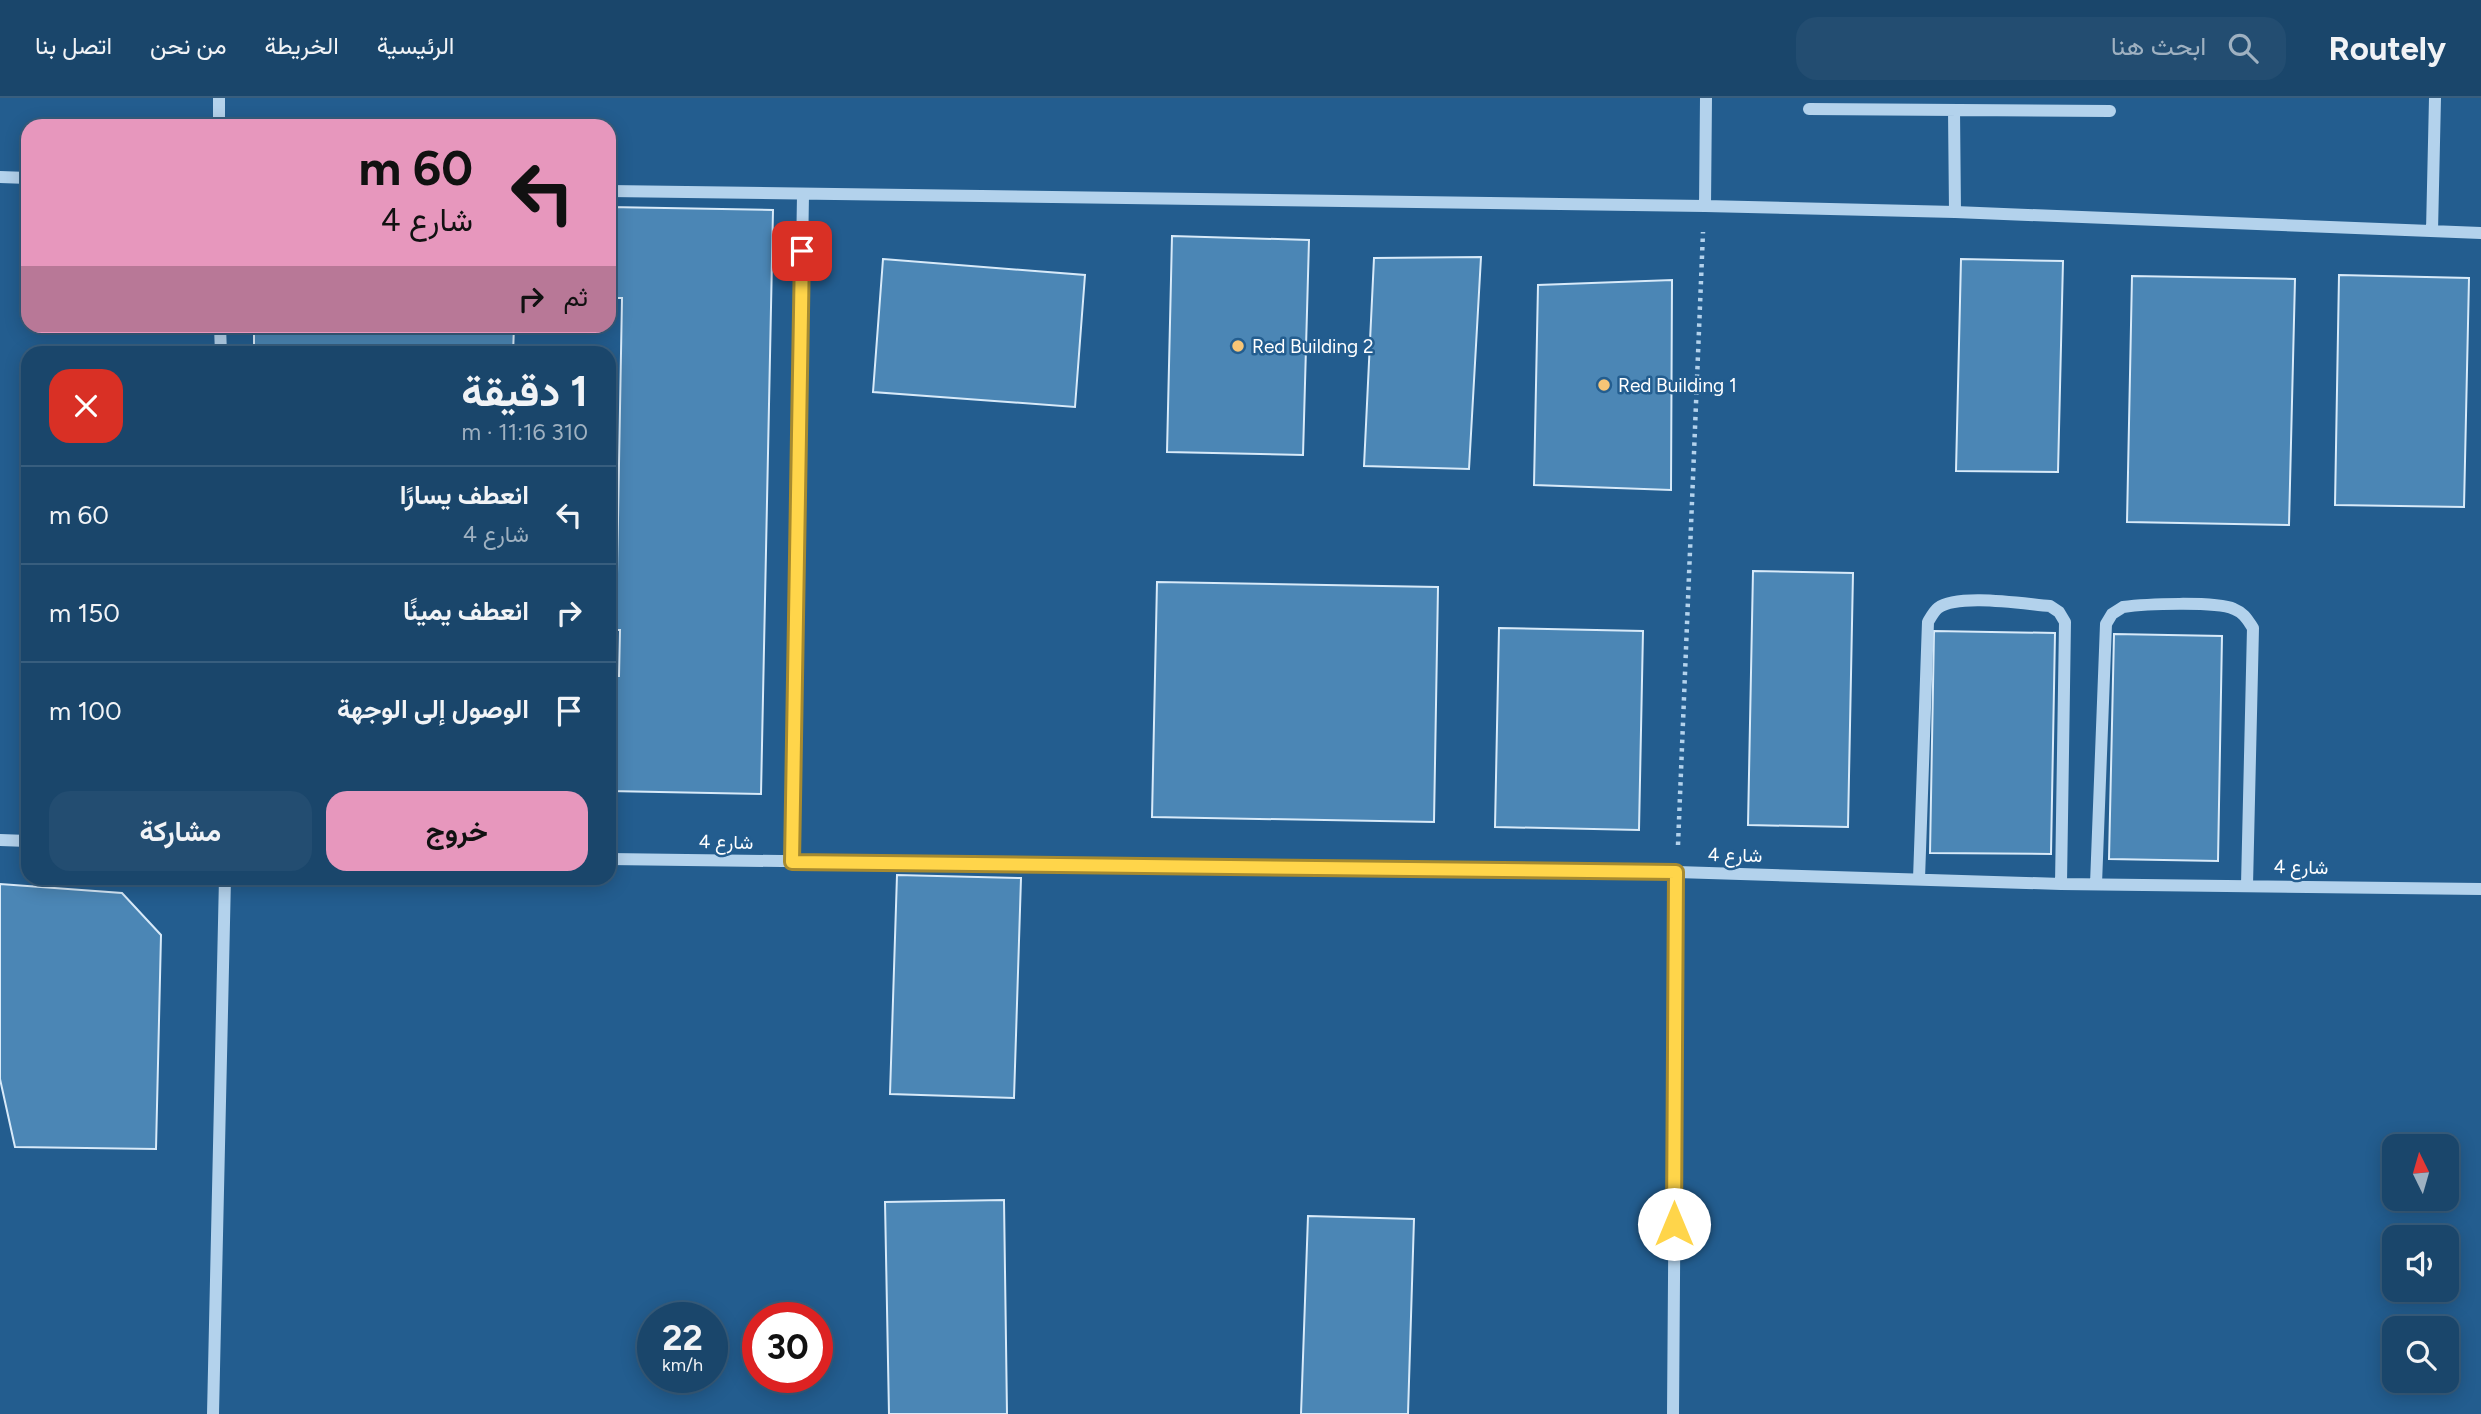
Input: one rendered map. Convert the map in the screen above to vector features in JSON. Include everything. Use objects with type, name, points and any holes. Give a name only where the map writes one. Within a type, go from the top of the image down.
[{"type":"street","points":[[219,98],[219,119]]},
{"type":"street","points":[[1704,206],[1706,98]]},
{"type":"street","points":[[2432,231],[2435,98]]},
{"type":"street","points":[[1809,109],[2110,111]]},
{"type":"street","points":[[1954,110],[1955,212]]},
{"type":"street","points":[[0,177],[21,178]]},
{"type":"street","points":[[616,191],[1704,206],[1955,212],[2481,233]]},
{"type":"street","points":[[792,862],[803,195]]},
{"type":"street","points":[[1919,879],[1927,622],[1937,609],[1951,601],[1968,601],[2050,606],[2059,612],[2065,622],[2061,884]]},
{"type":"street","points":[[2096,884],[2106,624],[2112,614],[2123,607],[2215,605],[2231,607],[2244,615],[2253,628],[2247,885]]},
{"type":"street","points":[[0,840],[21,841]]},
{"type":"street","name":"شارع 4","points":[[616,859],[1676,872],[2061,884],[2481,890]]},
{"type":"street","points":[[1673,1414],[1676,872]]},
{"type":"street","points":[[213,1414],[225,885]]},
{"type":"path","points":[[1676,872],[1704,206]]},
{"type":"building","points":[[616,207],[773,210],[761,794],[616,791],[622,298],[616,298]]},
{"type":"building","name":"Red Building 2","points":[[1172,236],[1309,240],[1303,455],[1167,452]]},
{"type":"building","points":[[1481,257],[1469,469],[1364,466],[1374,258]]},
{"type":"building","points":[[883,259],[1085,275],[1075,407],[873,392]]},
{"type":"building","points":[[1961,259],[2063,261],[2058,472],[1956,471]]},
{"type":"building","points":[[2339,275],[2469,278],[2464,507],[2335,505]]},
{"type":"building","points":[[2132,276],[2295,279],[2289,525],[2127,522]]},
{"type":"building","name":"Red Building 1","points":[[1672,280],[1671,490],[1534,485],[1538,285]]},
{"type":"building","points":[[254,333],[514,333],[513,346],[254,346]]},
{"type":"building","points":[[1753,571],[1853,573],[1848,827],[1748,825]]},
{"type":"building","points":[[1157,582],[1438,587],[1434,822],[1152,817]]},
{"type":"building","points":[[1499,628],[1643,631],[1639,830],[1495,827]]},
{"type":"building","points":[[1934,631],[2055,633],[2051,854],[1930,853]]},
{"type":"building","points":[[2114,634],[2222,636],[2218,861],[2109,859]]},
{"type":"building","points":[[897,875],[1021,878],[1014,1098],[890,1094]]},
{"type":"building","points":[[0,884],[122,893],[161,935],[156,1149],[15,1147],[0,1079]]},
{"type":"building","points":[[1004,1200],[1007,1414],[889,1414],[885,1202]]},
{"type":"building","points":[[1308,1216],[1414,1219],[1408,1414],[1301,1414]]},
{"type":"place","name":"Red Building 2","points":[[1238,346]]},
{"type":"place","name":"Red Building 1","points":[[1604,385]]},
{"type":"route","points":[[802,251],[792,862],[1676,872],[1674,1224]]}]
